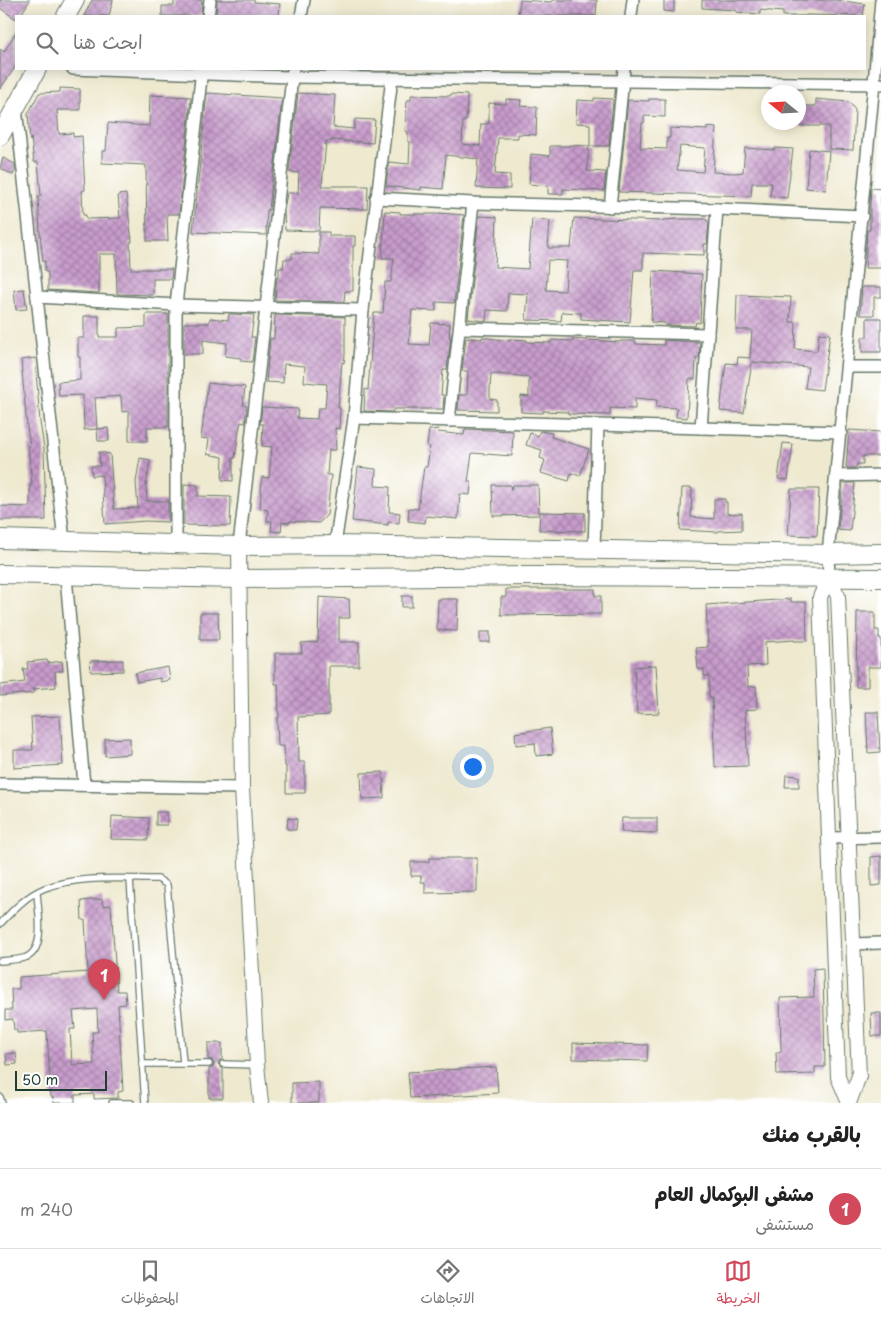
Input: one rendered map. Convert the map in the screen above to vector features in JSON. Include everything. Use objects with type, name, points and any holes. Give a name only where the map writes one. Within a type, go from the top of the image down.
[{"type":"main road","points":[[55,15],[63,0]]},
{"type":"main road","points":[[67,15],[75,0]]},
{"type":"main road","points":[[0,136],[8,110],[28,73]]},
{"type":"main road","points":[[0,539],[239,546],[335,545],[828,554],[881,553]]},
{"type":"main road","points":[[0,574],[240,578],[531,576],[881,578]]},
{"type":"street","points":[[208,15],[210,0]]},
{"type":"street","points":[[301,15],[304,0]]},
{"type":"street","points":[[631,15],[633,0]]},
{"type":"street","points":[[849,1103],[859,1076],[838,596],[829,578],[828,554],[862,216],[878,84],[881,2]]},
{"type":"street","points":[[138,70],[292,73],[392,78],[624,75],[878,84]]},
{"type":"street","points":[[176,544],[176,305],[202,71]]},
{"type":"street","points":[[261,1103],[257,1065],[242,788],[239,546],[292,73]]},
{"type":"street","points":[[610,207],[624,75]]},
{"type":"street","points":[[335,545],[354,418],[363,310],[392,78]]},
{"type":"street","points":[[8,110],[37,297],[64,541]]},
{"type":"street","points":[[376,198],[473,203],[717,209],[862,216]]},
{"type":"street","points":[[449,421],[473,203]]},
{"type":"street","points":[[701,428],[717,209]]},
{"type":"street","points":[[37,297],[176,305],[363,310]]},
{"type":"street","points":[[460,328],[708,334]]},
{"type":"street","points":[[847,367],[881,367]]},
{"type":"street","points":[[354,418],[841,432]]},
{"type":"street","points":[[594,549],[598,425]]},
{"type":"street","points":[[837,476],[881,475]]},
{"type":"street","points":[[66,576],[84,785]]},
{"type":"street","points":[[829,578],[820,597],[838,1077],[849,1103]]},
{"type":"street","points":[[0,784],[242,788]]},
{"type":"street","points":[[829,838],[881,837]]},
{"type":"street","points":[[853,944],[881,944]]},
{"type":"lane","points":[[0,924],[17,906],[44,888],[76,880],[158,878],[167,884],[183,1064]]},
{"type":"lane","points":[[130,879],[144,1103]]},
{"type":"lane","points":[[0,961],[25,958],[36,951],[40,940],[37,893]]},
{"type":"lane","points":[[142,1064],[208,1064]]},
{"type":"lane","points":[[222,1064],[257,1065]]},
{"type":"lane","points":[[0,1097],[2,1103]]},
{"type":"lane","points":[[112,1103],[131,1103]]},
{"type":"building","points":[[0,0],[30,0],[21,15],[15,15],[15,18],[0,8]]},
{"type":"building","points":[[92,0],[113,0],[109,15],[84,15]]},
{"type":"building","points":[[174,0],[202,0],[201,15],[162,15],[162,6],[174,6]]},
{"type":"building","points":[[217,0],[254,0],[254,2],[280,4],[279,15],[216,15]]},
{"type":"building","points":[[520,0],[552,2],[552,0],[597,0],[596,15],[518,15]]},
{"type":"building","points":[[664,0],[674,0],[674,12],[664,11]]},
{"type":"building","points":[[702,0],[835,0],[865,4],[863,15],[783,15],[783,12],[760,10],[760,14],[736,12],[736,10],[702,8]]},
{"type":"building","points":[[15,34],[15,67],[0,89],[0,49],[4,52]]},
{"type":"building","points":[[60,88],[80,89],[80,110],[57,110],[59,134],[73,133],[73,137],[82,136],[85,190],[82,191],[83,215],[86,215],[86,219],[120,218],[118,195],[126,194],[132,242],[130,242],[131,269],[172,269],[171,279],[153,279],[153,295],[117,294],[116,254],[99,254],[99,293],[48,290],[48,272],[45,272],[40,233],[38,196],[41,196],[38,162],[34,162],[28,114],[39,93],[60,92]]},
{"type":"building","points":[[207,93],[282,98],[269,210],[267,210],[266,235],[193,232]]},
{"type":"building","points":[[298,93],[335,95],[333,127],[354,129],[355,119],[375,120],[373,143],[326,141],[322,186],[368,186],[367,209],[320,208],[319,231],[285,230],[284,211],[287,193],[298,193],[299,173],[289,172]]},
{"type":"building","points":[[451,94],[467,95],[466,121],[463,121],[462,144],[480,146],[481,124],[489,124],[489,103],[506,104],[506,99],[521,100],[520,106],[537,107],[536,135],[518,134],[518,138],[498,138],[495,174],[510,175],[510,189],[476,188],[478,159],[446,155],[443,189],[421,187],[421,190],[386,186],[389,162],[409,164],[410,142],[408,142],[408,132],[405,131],[407,100],[411,100],[411,95],[450,96]]},
{"type":"building","points":[[150,95],[191,97],[179,214],[167,214],[168,241],[147,241],[146,165],[102,163],[102,151],[106,151],[108,123],[149,126]]},
{"type":"building","points":[[594,98],[613,99],[609,146],[590,146],[590,124],[576,123],[577,100],[594,101]]},
{"type":"building","points":[[649,99],[665,99],[665,117],[644,116],[640,148],[667,149],[667,138],[670,138],[670,128],[707,130],[707,127],[716,128],[713,172],[735,173],[743,172],[745,148],[793,149],[787,198],[770,196],[772,183],[752,183],[751,196],[619,192],[628,100],[649,101]],"holes":[[[680,146],[705,148],[703,172],[677,170]]]},
{"type":"building","points":[[816,99],[849,102],[855,110],[853,150],[829,149],[829,126],[806,126],[806,106],[816,106]]},
{"type":"building","points":[[550,146],[589,146],[587,171],[606,172],[604,191],[563,189],[563,194],[548,194],[548,186],[529,184],[531,154],[550,156]]},
{"type":"building","points":[[809,149],[829,151],[826,190],[806,188]]},
{"type":"building","points":[[3,158],[15,164],[13,175],[0,168]]},
{"type":"building","points":[[871,188],[881,189],[881,268],[865,268],[867,230],[870,230]]},
{"type":"building","points":[[385,211],[400,212],[400,214],[439,213],[464,215],[454,303],[436,302],[436,311],[412,310],[409,344],[429,345],[431,323],[450,324],[449,337],[451,337],[447,370],[443,370],[441,395],[444,395],[443,409],[394,409],[392,412],[364,411],[365,389],[368,390],[374,313],[383,313],[385,282],[391,282],[394,258],[382,258]]},
{"type":"building","points":[[479,216],[497,217],[495,267],[528,269],[532,219],[550,221],[548,248],[571,248],[574,218],[663,221],[705,219],[709,222],[707,244],[704,244],[704,255],[643,253],[643,270],[634,270],[630,322],[581,319],[581,313],[562,312],[561,321],[526,320],[528,294],[508,293],[507,311],[487,310],[486,321],[468,319]],"holes":[[[548,260],[567,261],[565,291],[546,290]]]},
{"type":"building","points":[[319,232],[329,232],[329,236],[355,236],[355,246],[353,246],[353,291],[345,291],[344,302],[275,300],[277,277],[279,277],[279,268],[283,268],[284,259],[292,259],[292,253],[319,254]]},
{"type":"building","points":[[653,271],[702,274],[700,323],[696,322],[695,326],[665,325],[665,323],[651,322]]},
{"type":"building","points":[[862,287],[881,287],[881,297],[874,297],[874,315],[860,315]]},
{"type":"building","points":[[24,289],[27,309],[16,310],[14,290]]},
{"type":"building","points":[[737,295],[791,297],[790,322],[796,322],[795,349],[817,351],[819,333],[830,334],[822,390],[805,388],[808,367],[752,362],[744,413],[720,411],[726,363],[737,364],[738,357],[750,358],[752,330],[736,330]]},
{"type":"building","points":[[146,314],[168,314],[168,427],[147,427],[147,441],[129,441],[129,411],[122,412],[121,396],[95,398],[97,429],[84,430],[83,395],[59,396],[58,382],[80,380],[78,338],[84,338],[84,316],[99,316],[99,337],[118,337],[118,328],[146,327]]},
{"type":"building","points":[[229,314],[254,315],[251,337],[255,337],[252,362],[241,361],[241,358],[225,356],[227,343],[203,340],[203,354],[184,354],[184,323],[209,323],[210,318],[228,320]]},
{"type":"building","points":[[275,315],[345,317],[345,355],[344,363],[342,362],[338,408],[340,408],[339,429],[335,428],[336,450],[329,450],[327,475],[331,475],[327,515],[319,523],[282,522],[281,532],[271,531],[272,521],[267,521],[268,510],[260,509],[262,477],[269,478],[272,447],[262,446],[263,424],[260,424],[262,407],[298,409],[297,418],[317,419],[318,408],[325,408],[327,384],[304,382],[305,366],[284,364],[283,383],[266,382],[270,339],[274,339]]},
{"type":"building","points":[[867,318],[881,318],[881,352],[862,352],[862,337],[867,337]]},
{"type":"building","points":[[482,337],[510,341],[510,339],[551,343],[551,340],[573,341],[573,339],[620,342],[636,341],[636,344],[664,345],[664,340],[700,342],[699,358],[696,358],[695,379],[689,379],[687,418],[676,417],[677,408],[656,407],[657,400],[635,398],[635,409],[610,408],[610,415],[568,414],[568,412],[543,411],[543,413],[521,412],[521,396],[529,397],[529,377],[497,374],[491,374],[490,399],[497,400],[497,411],[458,410],[459,395],[467,395],[468,371],[462,371],[466,338],[482,339]]},
{"type":"building","points":[[35,358],[44,448],[46,520],[0,520],[0,506],[30,507],[30,485],[32,484],[28,446],[30,446],[21,360]]},
{"type":"building","points":[[208,383],[245,387],[243,405],[247,406],[245,423],[241,422],[235,458],[233,458],[233,481],[222,480],[223,457],[207,454],[209,439],[201,438]]},
{"type":"building","points":[[108,428],[109,441],[98,441],[97,429]]},
{"type":"building","points":[[439,429],[438,432],[464,435],[465,429],[513,431],[512,456],[472,453],[468,482],[471,482],[470,495],[460,494],[458,519],[426,516],[425,523],[408,521],[409,508],[418,509],[424,467],[427,467],[430,447],[427,446],[429,430]]},
{"type":"building","points":[[849,430],[881,432],[881,456],[863,456],[863,464],[857,464],[856,468],[846,468]]},
{"type":"building","points":[[540,431],[552,433],[551,437],[589,449],[580,476],[571,473],[569,481],[541,473],[545,460],[540,458],[542,450],[526,445],[530,433],[538,436]]},
{"type":"building","points":[[783,443],[793,444],[788,480],[778,479]]},
{"type":"building","points":[[99,452],[110,454],[114,509],[138,508],[136,482],[140,458],[150,460],[146,486],[147,501],[168,501],[168,522],[146,521],[105,524],[102,475],[92,476],[91,466],[100,466]]},
{"type":"building","points":[[358,467],[376,469],[375,486],[390,487],[389,512],[400,513],[399,523],[388,522],[388,525],[352,521]]},
{"type":"building","points":[[843,483],[855,483],[850,531],[838,530]]},
{"type":"building","points":[[184,484],[198,485],[198,496],[231,497],[230,526],[184,525]]},
{"type":"building","points":[[492,485],[510,485],[511,490],[513,485],[538,485],[539,515],[493,516]]},
{"type":"building","points":[[682,488],[692,488],[691,517],[714,519],[714,499],[725,499],[725,502],[727,502],[727,514],[742,513],[742,530],[718,532],[680,530]]},
{"type":"building","points":[[791,489],[819,489],[817,536],[788,535]]},
{"type":"building","points":[[540,512],[585,513],[585,531],[539,530]]},
{"type":"building","points":[[506,589],[595,589],[595,596],[601,596],[601,614],[501,615],[501,597],[506,597]]},
{"type":"building","points":[[402,596],[412,596],[412,607],[402,607]]},
{"type":"building","points":[[319,597],[349,599],[350,618],[339,618],[339,642],[359,642],[359,666],[329,666],[329,715],[298,717],[299,762],[305,762],[305,793],[286,793],[284,746],[278,746],[278,684],[275,684],[275,653],[302,653],[301,643],[318,642]]},
{"type":"building","points":[[438,599],[458,599],[457,631],[437,630]]},
{"type":"building","points":[[791,599],[791,602],[806,602],[807,641],[765,642],[766,665],[747,666],[748,687],[756,686],[757,709],[745,710],[748,766],[715,767],[712,698],[709,698],[709,676],[704,676],[704,669],[698,669],[696,648],[708,647],[706,605]]},
{"type":"building","points":[[857,612],[875,612],[875,630],[879,630],[879,638],[881,638],[881,667],[868,667],[868,687],[856,687]]},
{"type":"building","points":[[200,613],[218,613],[219,640],[200,640]]},
{"type":"building","points":[[480,632],[490,632],[490,642],[480,642]]},
{"type":"building","points":[[47,660],[48,663],[62,661],[63,671],[55,671],[56,687],[34,689],[34,693],[0,696],[0,685],[25,682],[23,669],[28,669],[27,662]]},
{"type":"building","points":[[123,660],[123,671],[91,672],[90,661]]},
{"type":"building","points":[[656,665],[659,713],[637,714],[634,667]]},
{"type":"building","points":[[168,667],[170,680],[160,682],[160,678],[137,682],[135,673]]},
{"type":"building","points":[[866,712],[878,712],[880,752],[868,753]]},
{"type":"building","points":[[60,716],[63,765],[14,768],[14,750],[33,750],[31,717]]},
{"type":"building","points":[[550,728],[553,754],[536,756],[535,743],[516,745],[515,733]]},
{"type":"building","points":[[130,738],[130,754],[105,756],[105,739]]},
{"type":"building","points":[[383,772],[384,798],[362,799],[361,773]]},
{"type":"building","points":[[786,775],[799,776],[799,787],[785,787]]},
{"type":"building","points":[[156,812],[167,812],[167,825],[156,825]]},
{"type":"building","points":[[112,816],[149,818],[148,840],[111,839]]},
{"type":"building","points":[[288,818],[297,819],[296,830],[287,829]]},
{"type":"building","points":[[622,818],[657,818],[657,833],[621,832]]},
{"type":"building","points":[[881,856],[881,885],[871,886],[871,857]]},
{"type":"building","points":[[429,858],[477,858],[477,892],[425,893],[425,882],[421,882],[421,876],[411,876],[411,862],[429,862]]},
{"type":"building","points":[[102,899],[103,906],[111,905],[117,991],[125,991],[126,1004],[118,1005],[123,1091],[118,1092],[118,1098],[94,1099],[94,1094],[75,1095],[75,1103],[54,1103],[53,1097],[51,1097],[47,1031],[17,1033],[17,1030],[14,1030],[13,1019],[5,1020],[5,1010],[12,1010],[11,989],[19,989],[19,977],[88,972],[85,920],[82,920],[81,901]],"holes":[[[97,1009],[98,1032],[92,1032],[94,1064],[72,1065],[70,1029],[75,1029],[73,1011]]]},
{"type":"building","points":[[823,968],[825,1067],[815,1067],[815,1074],[777,1075],[776,1053],[781,1052],[780,998],[814,997],[813,969]]},
{"type":"building","points":[[871,1013],[881,1013],[881,1036],[872,1036]]},
{"type":"building","points":[[208,1043],[222,1043],[222,1059],[218,1064],[223,1069],[223,1098],[209,1098],[209,1069],[214,1064],[212,1060],[208,1059]]},
{"type":"building","points":[[573,1043],[648,1045],[647,1061],[573,1059]]},
{"type":"building","points":[[16,1053],[17,1064],[7,1065],[6,1054]]},
{"type":"building","points":[[496,1067],[498,1093],[410,1098],[408,1072]]},
{"type":"building","points":[[319,1082],[319,1103],[292,1103],[292,1083]]},
{"type":"place","name":"مشفى البوكمال العام","points":[[104,1000]]}]
